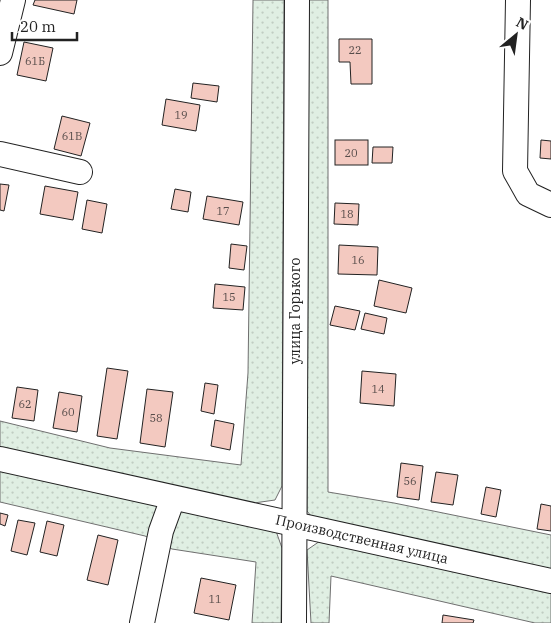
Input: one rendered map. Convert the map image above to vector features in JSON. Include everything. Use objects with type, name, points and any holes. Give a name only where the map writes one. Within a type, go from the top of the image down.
[{"type":"street","points":[[0,53],[13,0]]},
{"type":"street","name":"улица Горького","points":[[294,623],[297,0]]},
{"type":"street","points":[[518,0],[514,170],[528,194],[551,205]]},
{"type":"street","points":[[0,154],[80,172]]},
{"type":"street","name":"Производственная улица","points":[[0,459],[551,581]]},
{"type":"street","points":[[142,623],[161,531],[173,498]]},
{"type":"green space","points":[[253,0],[284,0],[282,486],[275,500],[254,503],[57,463],[0,448],[0,421],[110,448],[241,465],[248,373]]},
{"type":"green space","points":[[309,0],[328,0],[328,492],[394,503],[551,535],[551,572],[315,521],[307,511]]},
{"type":"green space","points":[[0,468],[276,531],[282,548],[281,623],[252,623],[256,562],[172,549],[145,536],[0,502]]},
{"type":"green space","points":[[320,541],[551,593],[551,623],[535,623],[331,576],[329,623],[311,623],[307,550]]},
{"type":"building","points":[[35,0],[77,0],[74,14],[33,5]]},
{"type":"building","points":[[339,39],[372,39],[372,84],[351,84],[350,62],[339,62]]},
{"type":"building","points":[[24,42],[53,48],[46,81],[17,75]]},
{"type":"building","points":[[193,83],[219,86],[217,102],[191,98]]},
{"type":"building","points":[[166,99],[200,105],[196,131],[162,125]]},
{"type":"building","points":[[62,116],[90,123],[81,156],[54,149]]},
{"type":"building","points":[[335,140],[368,140],[368,165],[335,165]]},
{"type":"building","points":[[541,140],[551,141],[551,159],[540,158]]},
{"type":"building","points":[[373,147],[393,147],[392,163],[372,163]]},
{"type":"building","points":[[0,184],[9,185],[4,211],[0,210]]},
{"type":"building","points":[[45,186],[78,192],[73,220],[40,214]]},
{"type":"building","points":[[175,189],[191,192],[188,212],[171,209]]},
{"type":"building","points":[[207,196],[243,202],[239,225],[203,219]]},
{"type":"building","points":[[87,200],[107,204],[102,233],[82,229]]},
{"type":"building","points":[[335,203],[359,204],[358,225],[334,224]]},
{"type":"building","points":[[231,244],[247,246],[244,270],[229,268]]},
{"type":"building","points":[[339,245],[378,247],[377,275],[338,274]]},
{"type":"building","points":[[379,280],[412,288],[406,313],[374,306]]},
{"type":"building","points":[[215,284],[245,287],[243,310],[213,308]]},
{"type":"building","points":[[335,306],[360,311],[355,330],[330,325]]},
{"type":"building","points":[[365,313],[387,318],[384,334],[361,329]]},
{"type":"building","points":[[107,368],[128,371],[117,439],[97,436]]},
{"type":"building","points":[[362,371],[396,374],[394,406],[360,403]]},
{"type":"building","points":[[205,383],[218,385],[214,414],[201,411]]},
{"type":"building","points":[[17,387],[38,390],[34,421],[12,418]]},
{"type":"building","points":[[147,389],[173,392],[165,447],[140,443]]},
{"type":"building","points":[[59,392],[82,396],[77,432],[53,428]]},
{"type":"building","points":[[215,420],[234,424],[230,450],[211,446]]},
{"type":"building","points":[[401,463],[423,466],[419,500],[397,497]]},
{"type":"building","points":[[436,472],[458,475],[453,505],[431,502]]},
{"type":"building","points":[[486,487],[501,490],[496,517],[481,514]]},
{"type":"building","points":[[541,504],[551,506],[551,531],[537,529]]},
{"type":"building","points":[[0,513],[8,515],[5,526],[0,524]]},
{"type":"building","points":[[18,520],[35,523],[27,555],[11,551]]},
{"type":"building","points":[[47,521],[64,525],[57,556],[40,552]]},
{"type":"building","points":[[98,535],[118,540],[108,585],[87,580]]},
{"type":"building","points":[[201,578],[236,585],[229,620],[194,613]]},
{"type":"building","points":[[443,615],[474,620],[473,623],[442,623]]}]
